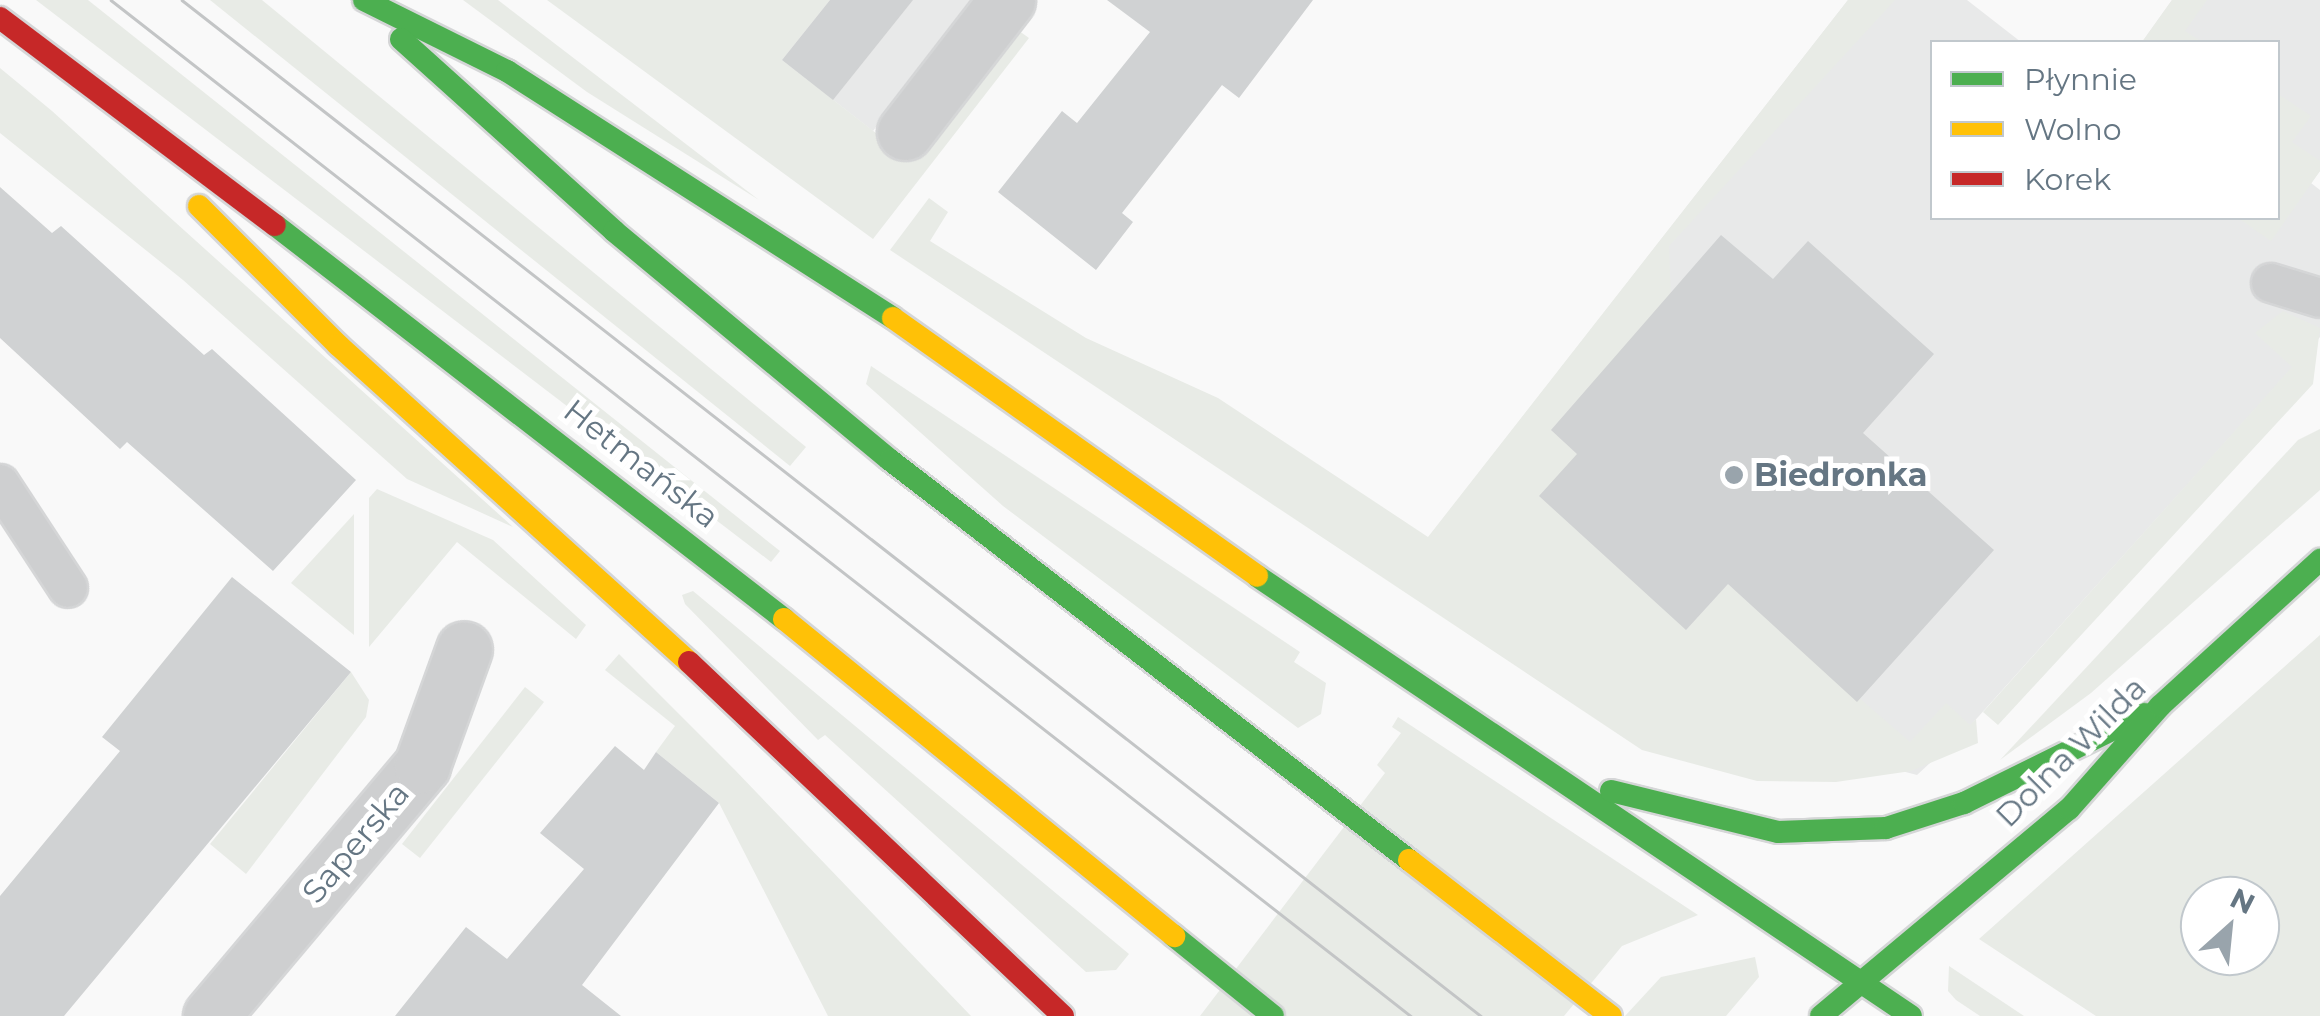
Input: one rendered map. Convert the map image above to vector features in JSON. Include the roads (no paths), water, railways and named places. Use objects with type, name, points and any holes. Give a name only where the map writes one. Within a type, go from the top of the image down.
[{"type":"main road","points":[[361,0],[506,72],[909,328],[1208,543],[1911,1016]]},
{"type":"main road","points":[[361,0],[614,232],[844,422],[1611,1016]]},
{"type":"main road","name":"Hetmańska","points":[[0,18],[601,472],[1273,1016]]},
{"type":"main road","points":[[56,62],[338,345],[525,506],[1063,1016]]},
{"type":"main road","name":"Dolna Wilda","points":[[1821,1016],[2070,809],[2160,706],[2320,560]]},
{"type":"main road","points":[[1526,755],[1678,814],[1839,834],[1964,802],[2160,706]]},
{"type":"street","points":[[905,132],[1007,0]]},
{"type":"street","name":"Saperska","points":[[211,1016],[422,764],[464,650]]},
{"type":"lane","points":[[2271,283],[2320,298]]},
{"type":"lane","points":[[0,484],[68,588]]},
{"type":"tram line","points":[[111,0],[1411,1016]]},
{"type":"tram line","points":[[182,0],[1481,1016]]},
{"type":"place","name":"Biedronka","points":[[1734,475]]}]
